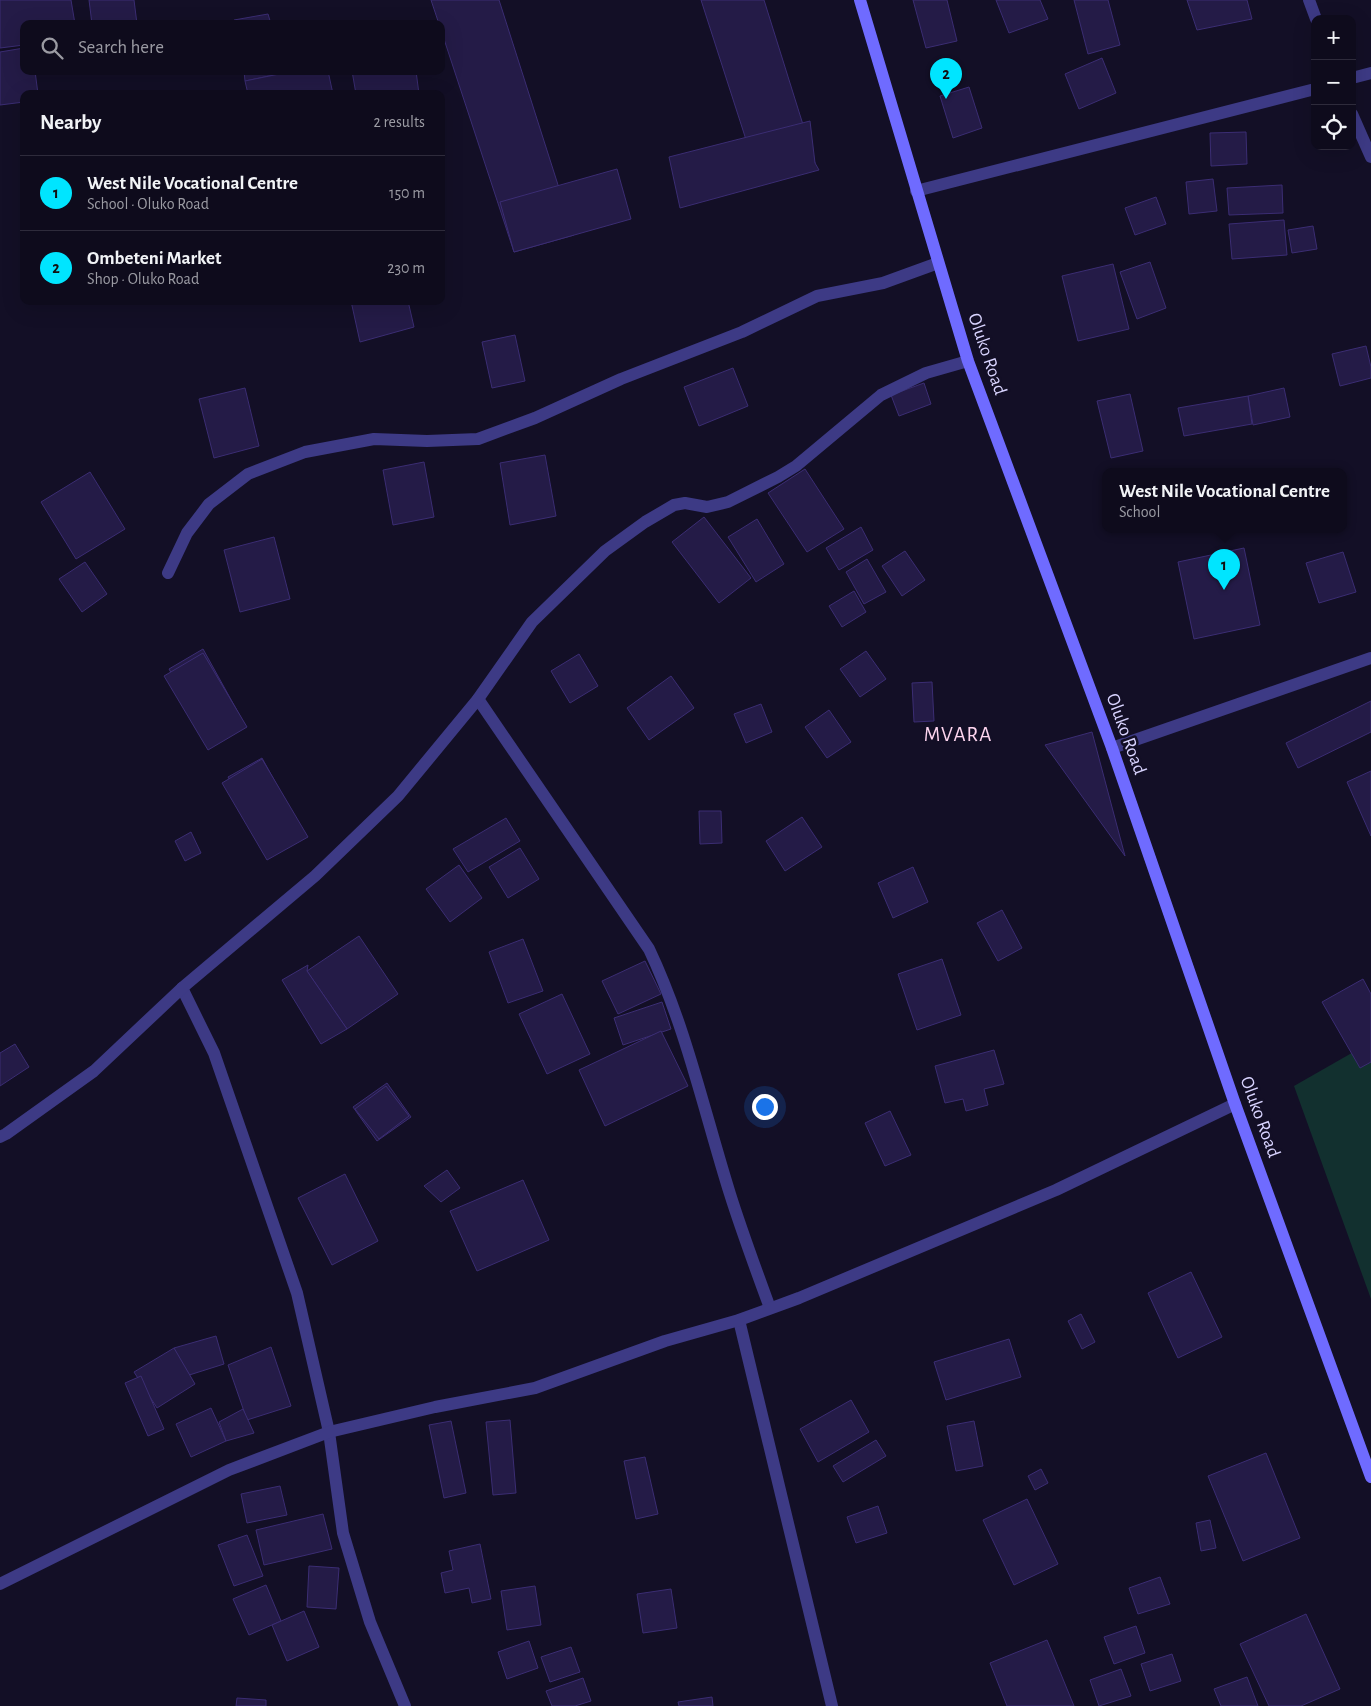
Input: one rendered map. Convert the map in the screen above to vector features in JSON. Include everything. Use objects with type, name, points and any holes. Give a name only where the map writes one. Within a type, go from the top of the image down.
[{"type":"main road","name":"Oluko Road","points":[[860,0],[968,361],[1112,748],[1235,1104],[1371,1477]]},
{"type":"street","points":[[1309,0],[1315,15]]},
{"type":"street","points":[[1356,77],[1371,73]]},
{"type":"street","points":[[916,191],[1311,89]]},
{"type":"street","points":[[1356,123],[1371,157]]},
{"type":"street","points":[[168,573],[187,533],[209,504],[248,474],[305,452],[374,439],[427,441],[478,439],[535,418],[621,379],[742,332],[817,296],[883,283],[938,263]]},
{"type":"street","points":[[0,1137],[94,1072],[182,988],[315,876],[391,803],[478,700],[532,622],[606,551],[645,522],[674,505],[685,503],[707,507],[728,502],[796,466],[881,395],[926,373],[968,361]]},
{"type":"street","points":[[1112,748],[1371,658]]},
{"type":"street","points":[[478,700],[649,949],[669,992],[704,1099],[730,1193],[770,1308]]},
{"type":"street","points":[[182,988],[214,1053],[297,1293],[329,1432],[343,1533],[370,1622],[405,1706]]},
{"type":"street","points":[[0,1584],[228,1470],[329,1432],[435,1407],[535,1388],[665,1341],[738,1320],[1056,1190],[1235,1104]]},
{"type":"street","points":[[738,1320],[832,1706]]},
{"type":"green space","points":[[1371,1042],[1371,1299],[1294,1086]]},
{"type":"building","points":[[0,0],[71,0],[74,20],[20,20],[20,46],[0,48]]},
{"type":"building","points":[[89,0],[134,0],[136,20],[92,20]]},
{"type":"building","points":[[431,0],[499,0],[574,235],[514,252],[445,42],[445,20],[438,20]]},
{"type":"building","points":[[701,0],[764,0],[815,163],[759,180]]},
{"type":"building","points":[[913,0],[947,0],[957,41],[926,48]]},
{"type":"building","points":[[996,0],[1040,0],[1048,19],[1009,33]]},
{"type":"building","points":[[1074,0],[1108,0],[1120,45],[1088,54]]},
{"type":"building","points":[[1187,0],[1247,0],[1252,19],[1197,30]]},
{"type":"building","points":[[268,14],[270,20],[234,20]]},
{"type":"building","points":[[20,49],[20,75],[36,75],[37,90],[20,90],[20,102],[0,105],[0,52]]},
{"type":"building","points":[[1102,58],[1116,93],[1079,109],[1065,74]]},
{"type":"building","points":[[244,75],[274,75],[245,81]]},
{"type":"building","points":[[274,75],[329,75],[332,90],[247,90],[245,81]]},
{"type":"building","points":[[353,75],[417,75],[418,90],[355,90]]},
{"type":"building","points":[[969,87],[982,128],[953,138],[940,96]]},
{"type":"building","points":[[810,121],[815,163],[819,170],[680,208],[669,157]]},
{"type":"building","points":[[1246,132],[1247,164],[1211,166],[1210,133]]},
{"type":"building","points":[[617,169],[631,219],[514,252],[500,202]]},
{"type":"building","points":[[1213,179],[1217,211],[1189,214],[1186,182]]},
{"type":"building","points":[[1282,185],[1283,213],[1229,215],[1227,188]]},
{"type":"building","points":[[1156,197],[1166,224],[1135,235],[1125,208]]},
{"type":"building","points":[[1284,220],[1287,255],[1232,259],[1229,224]]},
{"type":"building","points":[[1313,226],[1317,249],[1292,253],[1288,230]]},
{"type":"building","points":[[1150,262],[1166,308],[1137,319],[1120,272]]},
{"type":"building","points":[[1113,264],[1129,329],[1078,341],[1062,276]]},
{"type":"building","points":[[352,305],[409,305],[414,327],[360,342]]},
{"type":"building","points":[[515,335],[525,381],[492,388],[482,342]]},
{"type":"building","points":[[1366,346],[1371,367],[1371,378],[1340,386],[1332,354]]},
{"type":"building","points":[[733,368],[748,406],[699,426],[684,387]]},
{"type":"building","points":[[924,383],[931,404],[899,416],[891,395]]},
{"type":"building","points":[[245,388],[259,446],[214,458],[199,399]]},
{"type":"building","points":[[1284,388],[1290,417],[1253,425],[1248,396]]},
{"type":"building","points":[[1130,394],[1143,451],[1111,458],[1097,401]]},
{"type":"building","points":[[1248,396],[1252,424],[1184,436],[1178,408]]},
{"type":"building","points":[[545,455],[556,516],[510,525],[500,463]]},
{"type":"building","points":[[424,462],[434,517],[393,525],[383,470]]},
{"type":"building","points":[[805,469],[844,529],[807,552],[768,493]]},
{"type":"building","points":[[90,472],[125,529],[76,559],[41,502]]},
{"type":"building","points":[[704,517],[751,578],[719,603],[672,542]]},
{"type":"building","points":[[757,519],[784,564],[756,582],[728,537]]},
{"type":"building","points":[[861,527],[873,550],[839,570],[826,548]]},
{"type":"building","points":[[274,537],[290,599],[240,612],[224,550]]},
{"type":"building","points":[[1244,548],[1260,625],[1194,639],[1178,562]]},
{"type":"building","points":[[905,551],[925,580],[902,596],[882,566]]},
{"type":"building","points":[[1343,552],[1356,592],[1319,603],[1306,563]]},
{"type":"building","points":[[867,559],[886,592],[864,604],[846,572]]},
{"type":"building","points":[[85,562],[107,594],[82,612],[59,579]]},
{"type":"building","points":[[854,591],[866,612],[842,627],[829,606]]},
{"type":"building","points":[[203,649],[245,725],[211,744],[169,669]]},
{"type":"building","points":[[866,651],[886,679],[860,697],[840,669]]},
{"type":"building","points":[[203,653],[247,727],[208,750],[164,676]]},
{"type":"building","points":[[579,654],[598,686],[570,703],[551,671]]},
{"type":"building","points":[[671,676],[694,708],[649,740],[627,708]]},
{"type":"building","points":[[932,682],[934,721],[914,722],[912,683]]},
{"type":"building","points":[[1371,701],[1371,732],[1298,768],[1286,743]]},
{"type":"building","points":[[761,704],[772,732],[746,743],[734,714]]},
{"type":"building","points":[[829,710],[851,742],[827,758],[805,727]]},
{"type":"building","points":[[1092,732],[1125,856],[1045,745]]},
{"type":"building","points":[[262,758],[304,834],[270,853],[228,777]]},
{"type":"building","points":[[262,759],[308,837],[267,860],[222,783]]},
{"type":"building","points":[[1371,771],[1371,836],[1347,782]]},
{"type":"building","points":[[699,811],[721,811],[722,843],[700,844]]},
{"type":"building","points":[[802,817],[822,847],[785,871],[766,841]]},
{"type":"building","points":[[506,818],[520,841],[468,872],[453,849]]},
{"type":"building","points":[[191,832],[201,853],[185,861],[175,841]]},
{"type":"building","points":[[520,848],[539,879],[508,898],[489,867]]},
{"type":"building","points":[[459,865],[482,898],[450,922],[426,889]]},
{"type":"building","points":[[913,867],[928,902],[893,918],[878,883]]},
{"type":"building","points":[[1002,910],[1022,948],[998,961],[977,923]]},
{"type":"building","points":[[359,936],[398,994],[347,1029],[307,971]]},
{"type":"building","points":[[523,939],[543,991],[508,1003],[489,952]]},
{"type":"building","points":[[942,959],[961,1015],[917,1030],[898,974]]},
{"type":"building","points":[[645,961],[661,994],[618,1014],[602,981]]},
{"type":"building","points":[[308,965],[307,971],[347,1029],[321,1044],[282,980]]},
{"type":"building","points":[[1363,979],[1371,994],[1371,1062],[1360,1068],[1322,1002]]},
{"type":"building","points":[[562,994],[590,1054],[547,1074],[519,1014]]},
{"type":"building","points":[[662,1002],[671,1029],[623,1045],[614,1018]]},
{"type":"building","points":[[661,1031],[688,1086],[605,1126],[579,1070]]},
{"type":"building","points":[[15,1044],[29,1067],[0,1086],[0,1053]]},
{"type":"building","points":[[994,1050],[1004,1084],[984,1089],[988,1105],[966,1111],[963,1099],[945,1103],[935,1066]]},
{"type":"building","points":[[387,1083],[411,1117],[377,1141],[353,1107]]},
{"type":"building","points":[[386,1086],[409,1116],[379,1139],[355,1109]]},
{"type":"building","points":[[890,1111],[911,1155],[885,1166],[865,1123]]},
{"type":"building","points":[[447,1170],[460,1188],[441,1202],[424,1186]]},
{"type":"building","points":[[345,1174],[378,1241],[332,1265],[298,1198]]},
{"type":"building","points":[[523,1180],[549,1240],[477,1271],[450,1211]]},
{"type":"building","points":[[1191,1272],[1222,1337],[1178,1358],[1148,1293]]},
{"type":"building","points":[[1081,1314],[1095,1342],[1082,1349],[1068,1321]]},
{"type":"building","points":[[216,1336],[224,1364],[183,1377],[174,1348]]},
{"type":"building","points":[[1009,1339],[1021,1377],[946,1400],[934,1362]]},
{"type":"building","points":[[271,1347],[291,1406],[247,1420],[228,1365]]},
{"type":"building","points":[[174,1348],[195,1384],[157,1408],[134,1372]]},
{"type":"building","points":[[141,1376],[164,1429],[148,1436],[125,1383]]},
{"type":"building","points":[[851,1400],[869,1432],[818,1462],[800,1429]]},
{"type":"building","points":[[211,1408],[226,1441],[191,1457],[176,1424]]},
{"type":"building","points":[[243,1409],[254,1433],[226,1441],[219,1422]]},
{"type":"building","points":[[510,1420],[516,1493],[493,1495],[486,1422]]},
{"type":"building","points":[[451,1421],[466,1493],[444,1498],[429,1425]]},
{"type":"building","points":[[974,1421],[983,1466],[956,1471],[947,1426]]},
{"type":"building","points":[[876,1440],[886,1456],[843,1482],[833,1466]]},
{"type":"building","points":[[1266,1453],[1300,1538],[1243,1561],[1208,1476]]},
{"type":"building","points":[[645,1457],[658,1514],[636,1519],[624,1461]]},
{"type":"building","points":[[1041,1469],[1048,1483],[1035,1490],[1028,1476]]},
{"type":"building","points":[[280,1486],[287,1515],[247,1523],[241,1494]]},
{"type":"building","points":[[1027,1499],[1058,1564],[1014,1585],[983,1520]]},
{"type":"building","points":[[878,1506],[887,1533],[856,1543],[847,1517]]},
{"type":"building","points":[[323,1514],[332,1549],[264,1565],[256,1530]]},
{"type":"building","points":[[1210,1520],[1216,1548],[1201,1551],[1196,1523]]},
{"type":"building","points":[[247,1535],[263,1576],[234,1586],[218,1545]]},
{"type":"building","points":[[480,1544],[491,1599],[472,1603],[469,1588],[445,1593],[441,1573],[453,1570],[449,1551]]},
{"type":"building","points":[[309,1566],[339,1568],[336,1609],[307,1607]]},
{"type":"building","points":[[1160,1577],[1170,1604],[1138,1614],[1129,1588]]},
{"type":"building","points":[[266,1585],[281,1621],[249,1635],[233,1599]]},
{"type":"building","points":[[535,1586],[541,1625],[507,1630],[501,1591]]},
{"type":"building","points":[[671,1589],[677,1628],[643,1633],[637,1594]]},
{"type":"building","points":[[304,1611],[319,1647],[287,1661],[272,1625]]},
{"type":"building","points":[[1306,1614],[1340,1689],[1301,1706],[1269,1706],[1240,1644]]},
{"type":"building","points":[[1136,1626],[1145,1653],[1114,1664],[1104,1637]]},
{"type":"building","points":[[1047,1640],[1074,1706],[1007,1706],[990,1663]]},
{"type":"building","points":[[529,1641],[538,1668],[507,1679],[498,1652]]},
{"type":"building","points":[[571,1647],[580,1672],[550,1682],[541,1657]]},
{"type":"building","points":[[1172,1654],[1181,1681],[1150,1691],[1141,1664]]},
{"type":"building","points":[[1121,1669],[1131,1696],[1099,1706],[1090,1680]]},
{"type":"building","points":[[1247,1677],[1258,1706],[1221,1706],[1214,1689]]},
{"type":"building","points":[[583,1678],[591,1701],[575,1706],[552,1706],[546,1691]]},
{"type":"building","points":[[712,1697],[713,1706],[679,1706],[678,1702]]},
{"type":"building","points":[[237,1698],[266,1700],[266,1706],[236,1706]]},
{"type":"place","name":"Ombeteni Market","points":[[946,99]]},
{"type":"place","name":"West Nile Vocational Centre","points":[[1224,590]]},
{"type":"district","name":"MVARA","points":[[958,734]]}]
